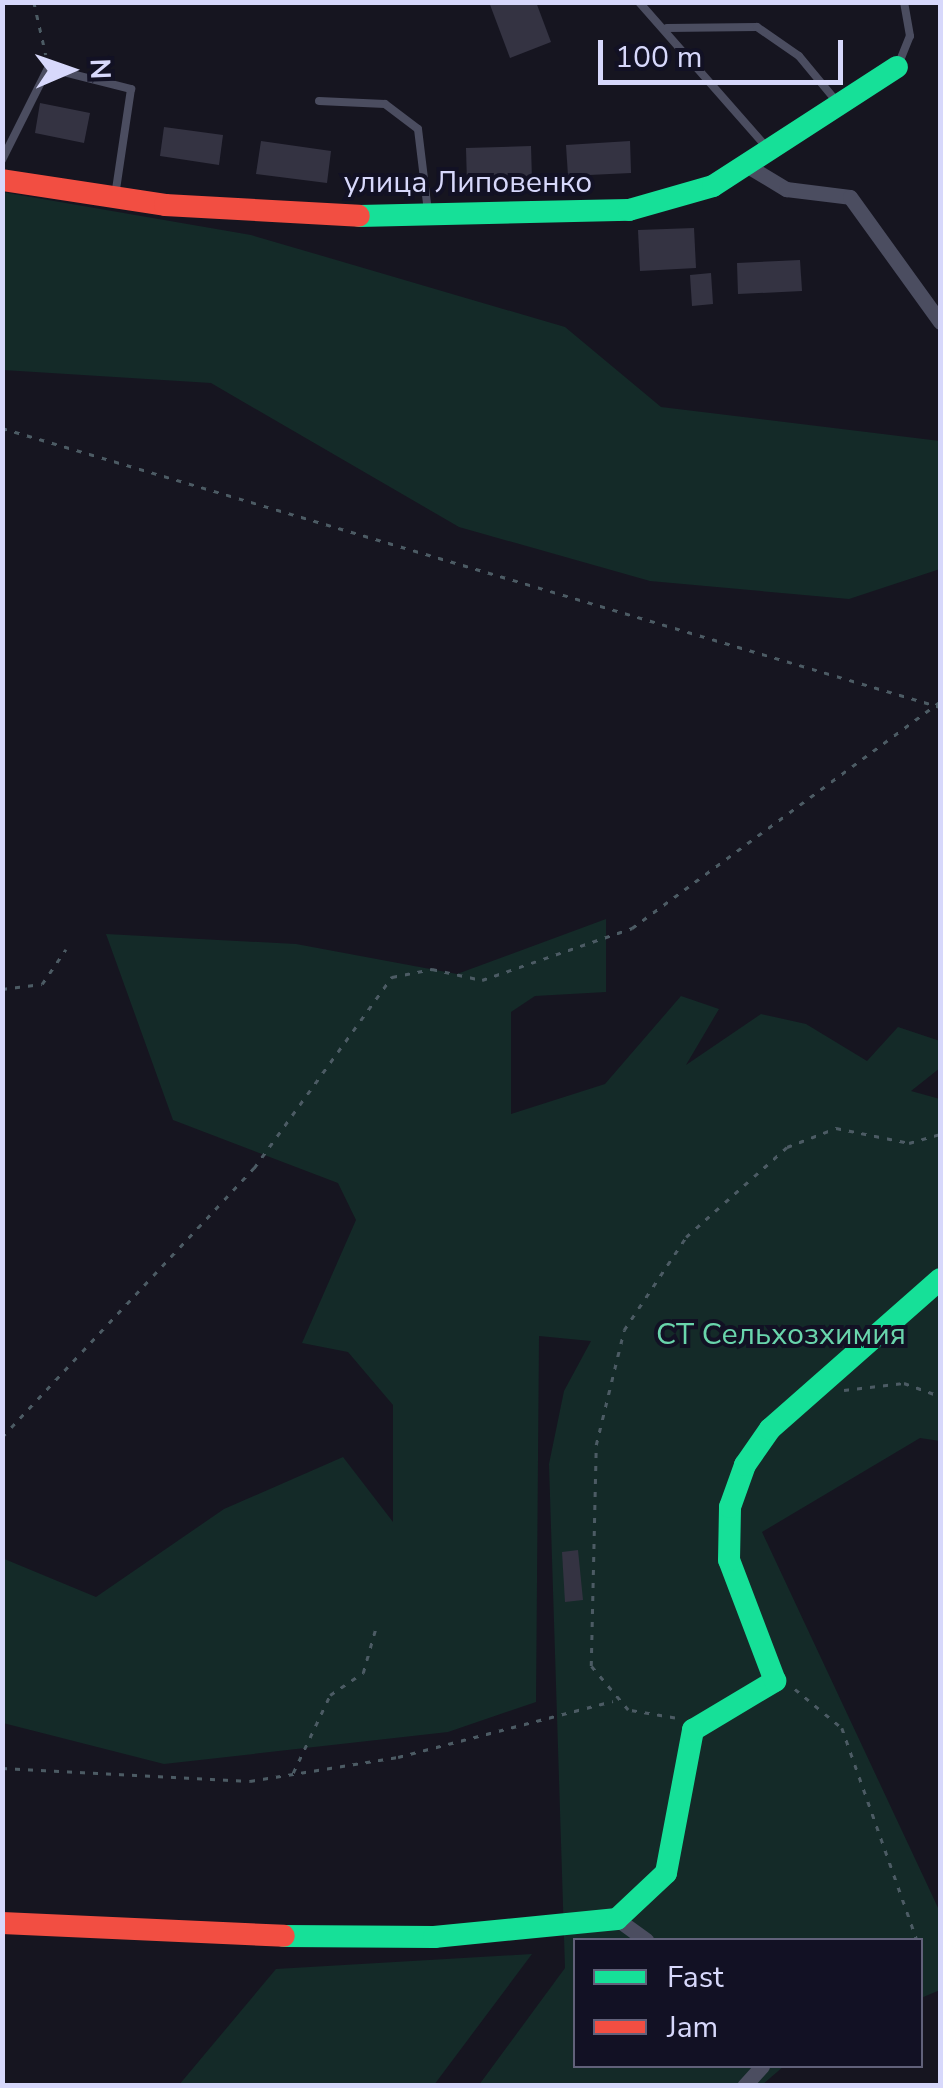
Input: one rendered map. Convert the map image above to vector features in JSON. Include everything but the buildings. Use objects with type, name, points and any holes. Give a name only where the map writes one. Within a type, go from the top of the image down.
[{"type":"street","name":"улица Липовенко","points":[[2,180],[115,198],[428,217],[628,210],[714,186],[897,67]]},
{"type":"street","points":[[746,164],[786,189],[850,197],[940,322]]},
{"type":"street","points":[[2,1923],[176,1936],[434,1938],[617,1919],[666,1873],[686,1804],[693,1730],[775,1681],[726,1533],[756,1445],[806,1406],[940,1279]]},
{"type":"street","points":[[617,1919],[643,1938]]},
{"type":"lane","points":[[639,2],[667,28],[769,150]]},
{"type":"lane","points":[[897,67],[910,36],[904,2]]},
{"type":"lane","points":[[667,28],[767,31],[840,106]]},
{"type":"lane","points":[[2,160],[48,68],[136,95],[115,198]]},
{"type":"lane","points":[[319,100],[385,104],[418,129],[428,217]]},
{"type":"path","points":[[34,2],[48,68]]},
{"type":"path","points":[[2,428],[939,705]]},
{"type":"path","points":[[2,1436],[254,1168],[392,977],[432,969],[482,980],[632,928],[939,705]]},
{"type":"path","points":[[2,989],[42,984],[66,949]]},
{"type":"path","points":[[614,1701],[592,1666],[596,1445],[624,1330],[650,1280],[786,1147],[836,1128],[909,1143],[940,1134]]},
{"type":"path","points":[[806,1406],[848,1388],[904,1383],[940,1396]]},
{"type":"path","points":[[292,1774],[330,1696],[363,1672],[376,1627]]},
{"type":"path","points":[[775,1681],[811,1695],[842,1728],[917,1938]]},
{"type":"path","points":[[2,1768],[196,1783],[292,1774],[506,1733],[614,1701],[693,1730]]},
{"type":"green space","points":[[2,192],[251,235],[565,327],[661,407],[940,441],[940,569],[849,599],[650,581],[459,527],[211,383],[3,370]]},
{"type":"green space","name":"СТ Сельхозхимия","points":[[606,919],[606,992],[535,996],[511,1012],[511,1114],[605,1084],[681,996],[719,1009],[686,1065],[761,1014],[806,1024],[867,1061],[898,1027],[940,1041],[940,1068],[911,1091],[940,1099],[940,1441],[920,1438],[762,1532],[940,1912],[940,1990],[923,1997],[923,1938],[573,1938],[573,2068],[782,2068],[762,2085],[479,2085],[565,1968],[549,1464],[564,1391],[591,1341],[539,1336],[536,1702],[448,1732],[164,1764],[3,1723],[2,1558],[96,1597],[224,1509],[343,1457],[393,1522],[393,1405],[348,1352],[302,1343],[356,1220],[338,1183],[173,1120],[106,934],[296,944],[457,974]]},
{"type":"green space","points":[[532,1954],[434,2085],[179,2085],[276,1969]]},
{"type":"traffic: fast","points":[[359,216],[629,210],[713,186],[897,67]]},
{"type":"traffic: fast","points":[[284,1936],[434,1937],[617,1919],[666,1873],[693,1730],[775,1681],[729,1560],[730,1507],[745,1465],[770,1429],[940,1279]]},
{"type":"traffic: jam","points":[[2,180],[165,205],[359,216]]},
{"type":"traffic: jam","points":[[2,1923],[284,1936]]}]
